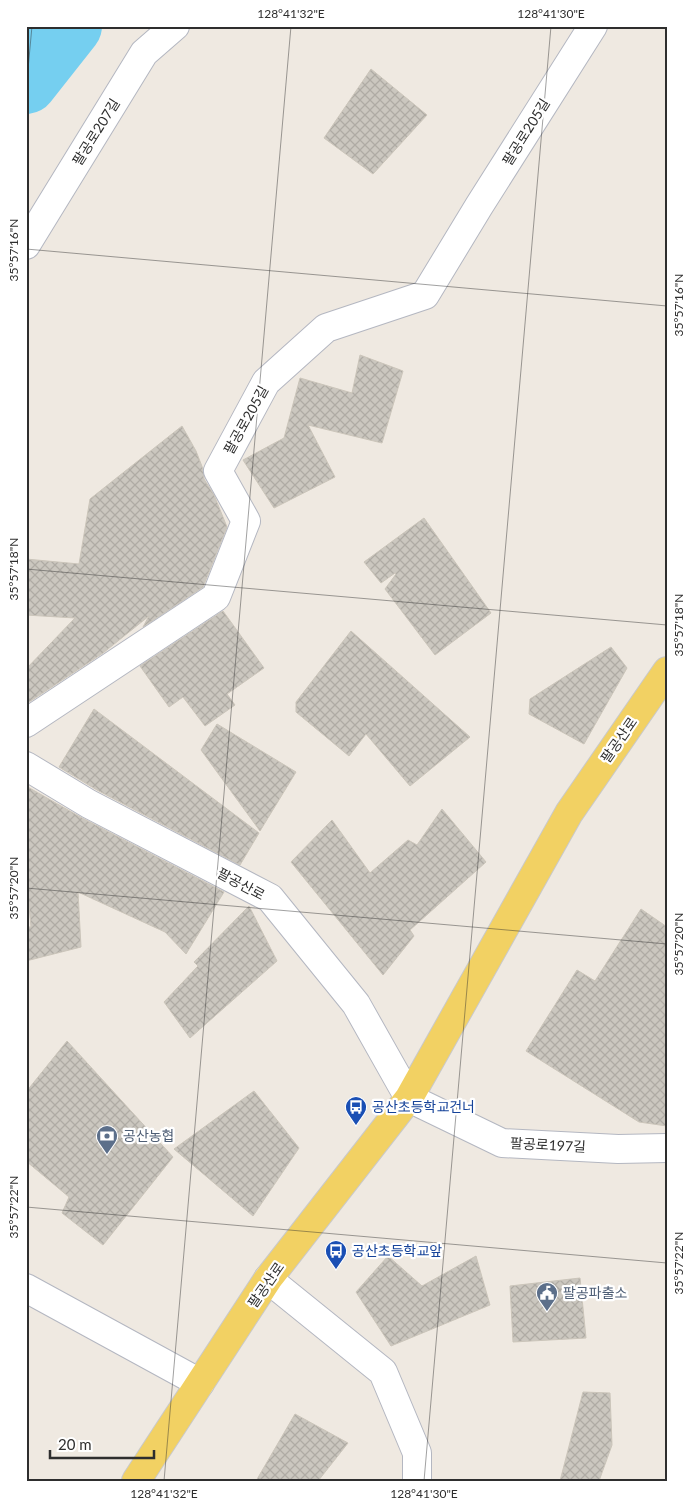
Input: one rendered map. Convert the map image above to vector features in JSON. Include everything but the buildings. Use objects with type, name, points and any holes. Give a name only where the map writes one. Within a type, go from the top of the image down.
[{"type":"main road","name":"팔공산로","points":[[144,1478],[200,1383],[268,1279],[409,1098],[568,813],[667,671]]},
{"type":"street","name":"팔공로207길","points":[[26,245],[144,53],[175,26]]},
{"type":"street","name":"팔공로205길","points":[[26,722],[216,597],[246,521],[218,471],[266,382],[326,328],[425,295],[593,26]]},
{"type":"street","name":"팔공산로","points":[[26,766],[89,804],[270,898],[356,1004],[409,1098]]},
{"type":"street","name":"팔공로197길","points":[[409,1098],[502,1142],[618,1149],[667,1148]]},
{"type":"street","points":[[268,1279],[383,1372],[417,1454],[417,1481]]},
{"type":"street","points":[[26,1288],[200,1383]]},
{"type":"waterway","points":[[26,83],[71,26]]},
{"type":"place","name":"공산초등학교건너","points":[[356,1126]]},
{"type":"place","name":"공산농협","points":[[107,1155]]},
{"type":"place","name":"공산초등학교앞","points":[[336,1270]]},
{"type":"place","name":"팔공파출소","points":[[547,1312]]}]
